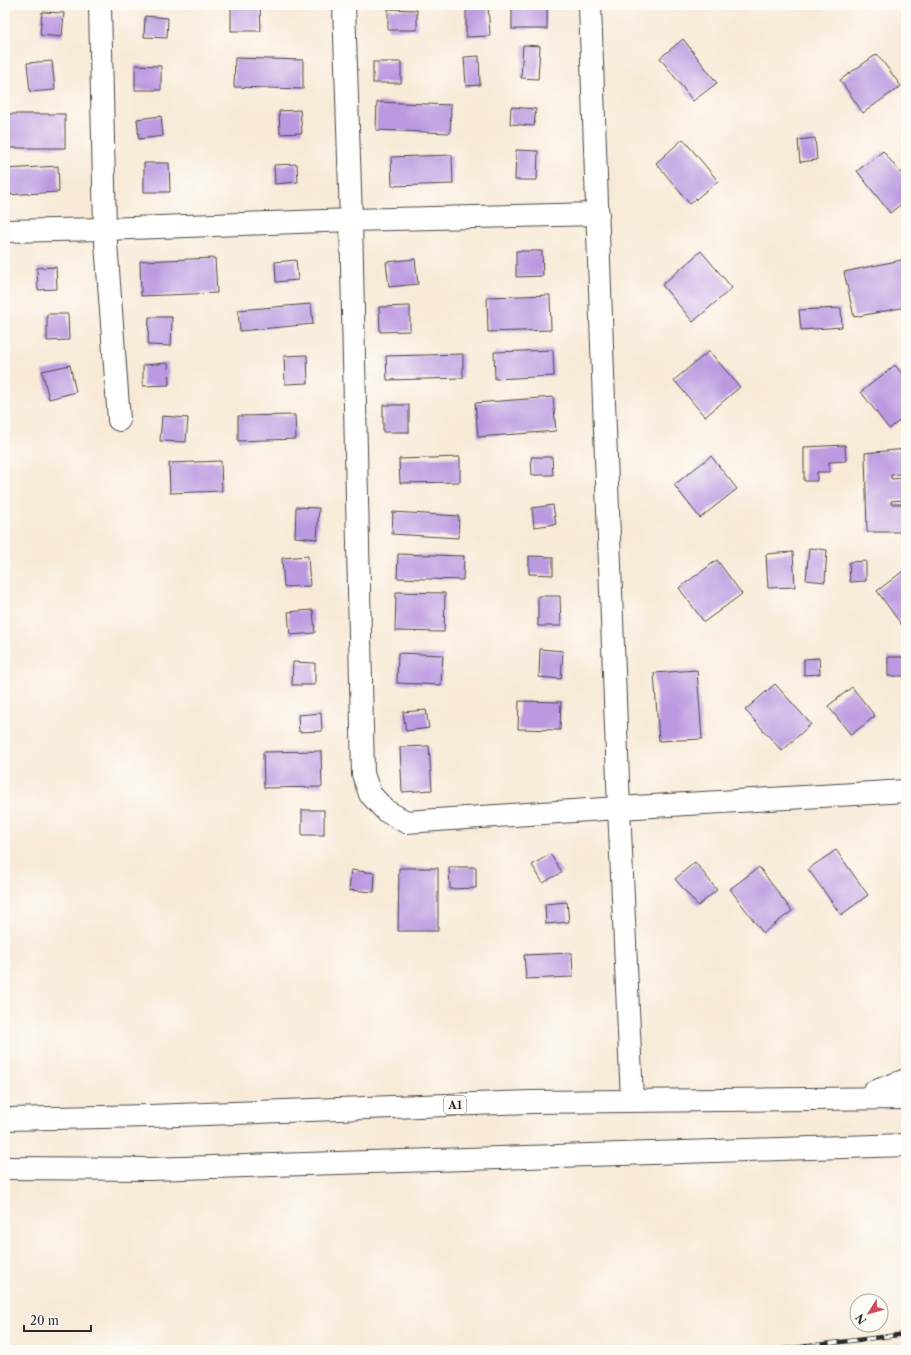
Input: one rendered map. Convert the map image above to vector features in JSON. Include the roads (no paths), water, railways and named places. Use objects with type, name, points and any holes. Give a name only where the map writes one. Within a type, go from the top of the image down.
[{"type":"main road","points":[[100,5],[105,229],[119,420]]},
{"type":"main road","points":[[344,5],[351,220],[363,774],[370,794],[386,811],[406,822],[906,791]]},
{"type":"main road","points":[[590,5],[607,507],[632,1100]]},
{"type":"main road","points":[[5,231],[598,214]]},
{"type":"main road","points":[[857,1098],[906,1080]]},
{"type":"main road","name":"A1","points":[[5,1119],[150,1116],[531,1102],[906,1098]]},
{"type":"main road","points":[[5,1168],[158,1169],[895,1145],[906,1152]]},
{"type":"railway","points":[[776,1350],[906,1334]]}]
